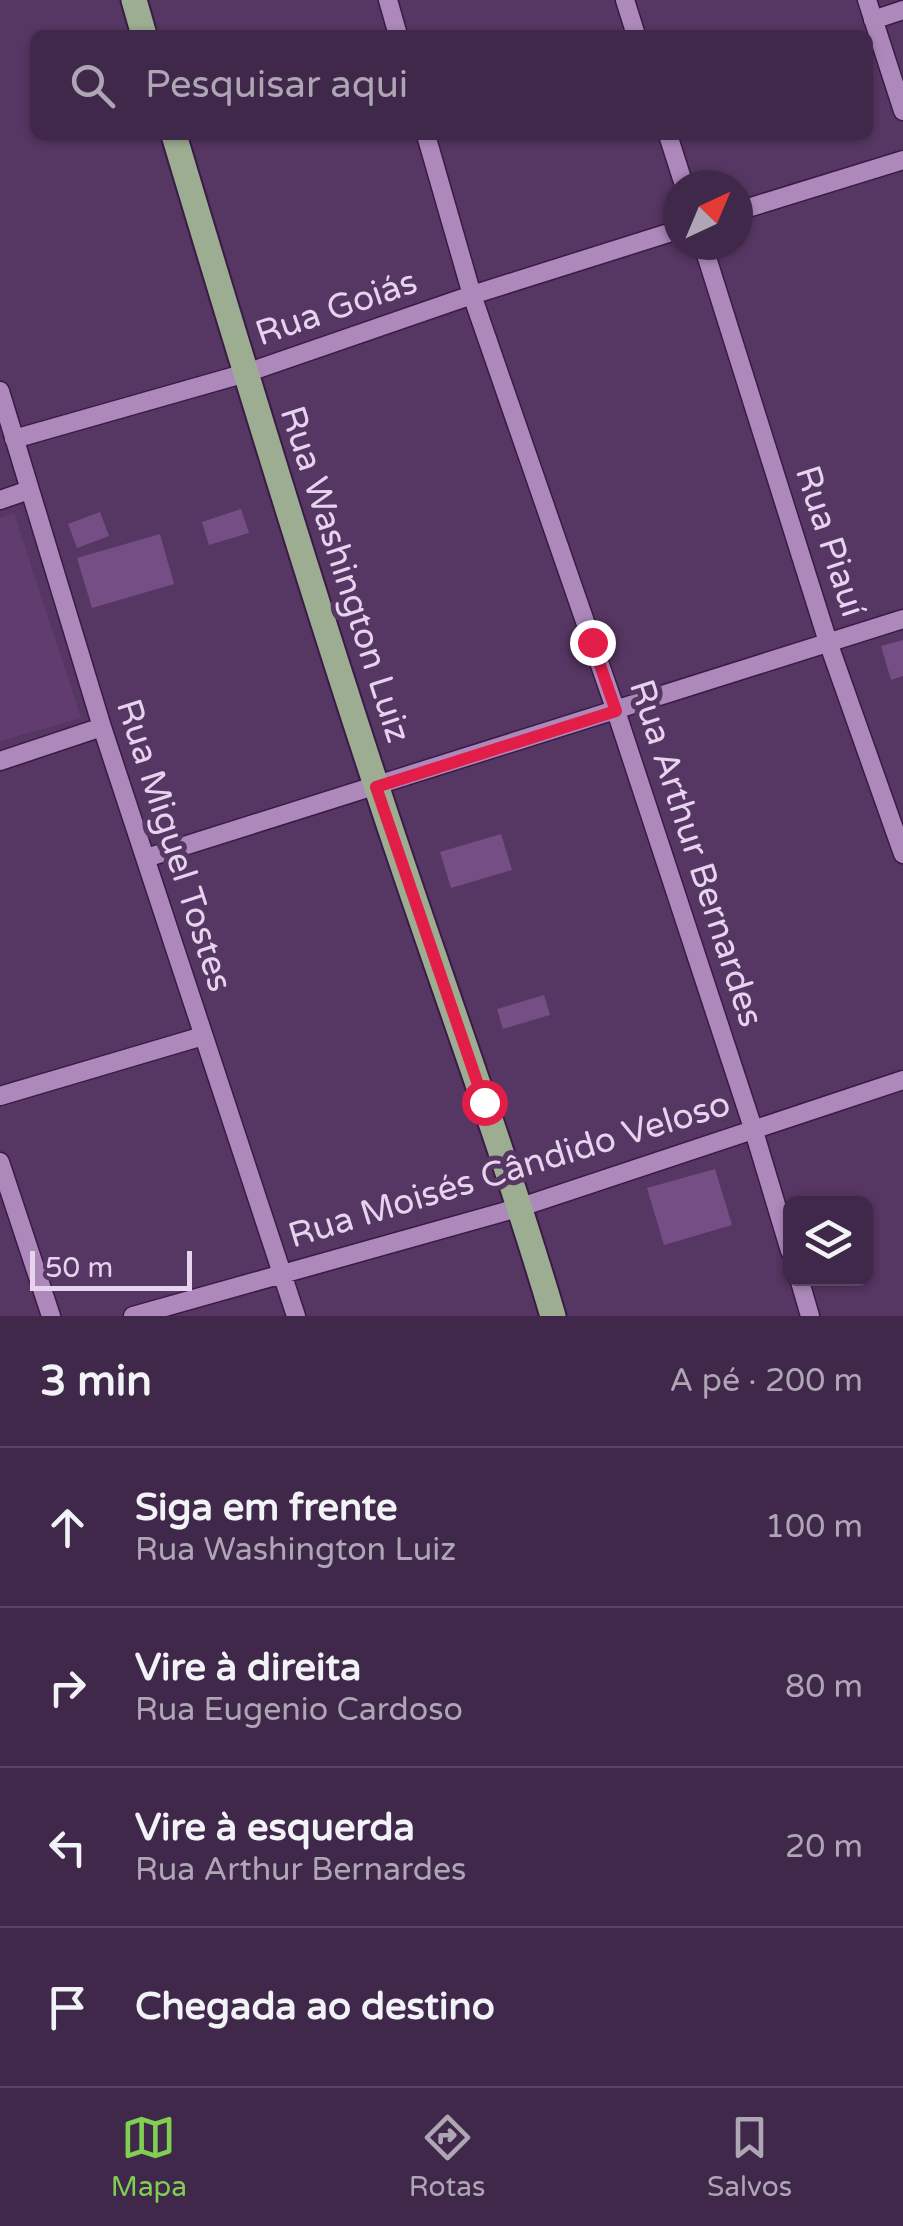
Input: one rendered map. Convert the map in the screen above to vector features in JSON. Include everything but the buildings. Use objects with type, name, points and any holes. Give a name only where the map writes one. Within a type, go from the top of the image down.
[{"type":"main road","points":[[134,0],[143,30]]},
{"type":"main road","name":"Rua Washington Luiz","points":[[176,140],[376,787],[554,1316]]},
{"type":"street","points":[[388,0],[397,30]]},
{"type":"street","points":[[625,0],[634,30]]},
{"type":"street","points":[[867,0],[903,111]]},
{"type":"street","points":[[873,20],[903,10]]},
{"type":"street","name":"Rua Arthur Bernardes","points":[[427,140],[472,295],[616,711],[783,1228]]},
{"type":"street","points":[[670,140],[679,170]]},
{"type":"street","points":[[753,206],[903,160]]},
{"type":"street","name":"Rua Goiás","points":[[14,439],[246,373],[663,235]]},
{"type":"street","name":"Rua Piauí","points":[[708,260],[828,642],[903,854]]},
{"type":"street","name":"Rua Miguel Tostes","points":[[0,390],[102,728],[296,1316]]},
{"type":"street","points":[[0,500],[29,490]]},
{"type":"street","points":[[146,858],[903,620]]},
{"type":"street","points":[[0,761],[102,728]]},
{"type":"street","points":[[0,1096],[202,1036]]},
{"type":"street","name":"Rua Moisés Cândido Veloso","points":[[133,1316],[520,1207],[903,1080]]},
{"type":"street","points":[[0,1162],[50,1316]]},
{"type":"street","points":[[801,1286],[810,1316]]},
{"type":"shaded area","points":[[14,513],[81,718],[0,741],[0,518]]},
{"type":"route","points":[[484,1102],[376,787],[616,711],[592,642]]}]
